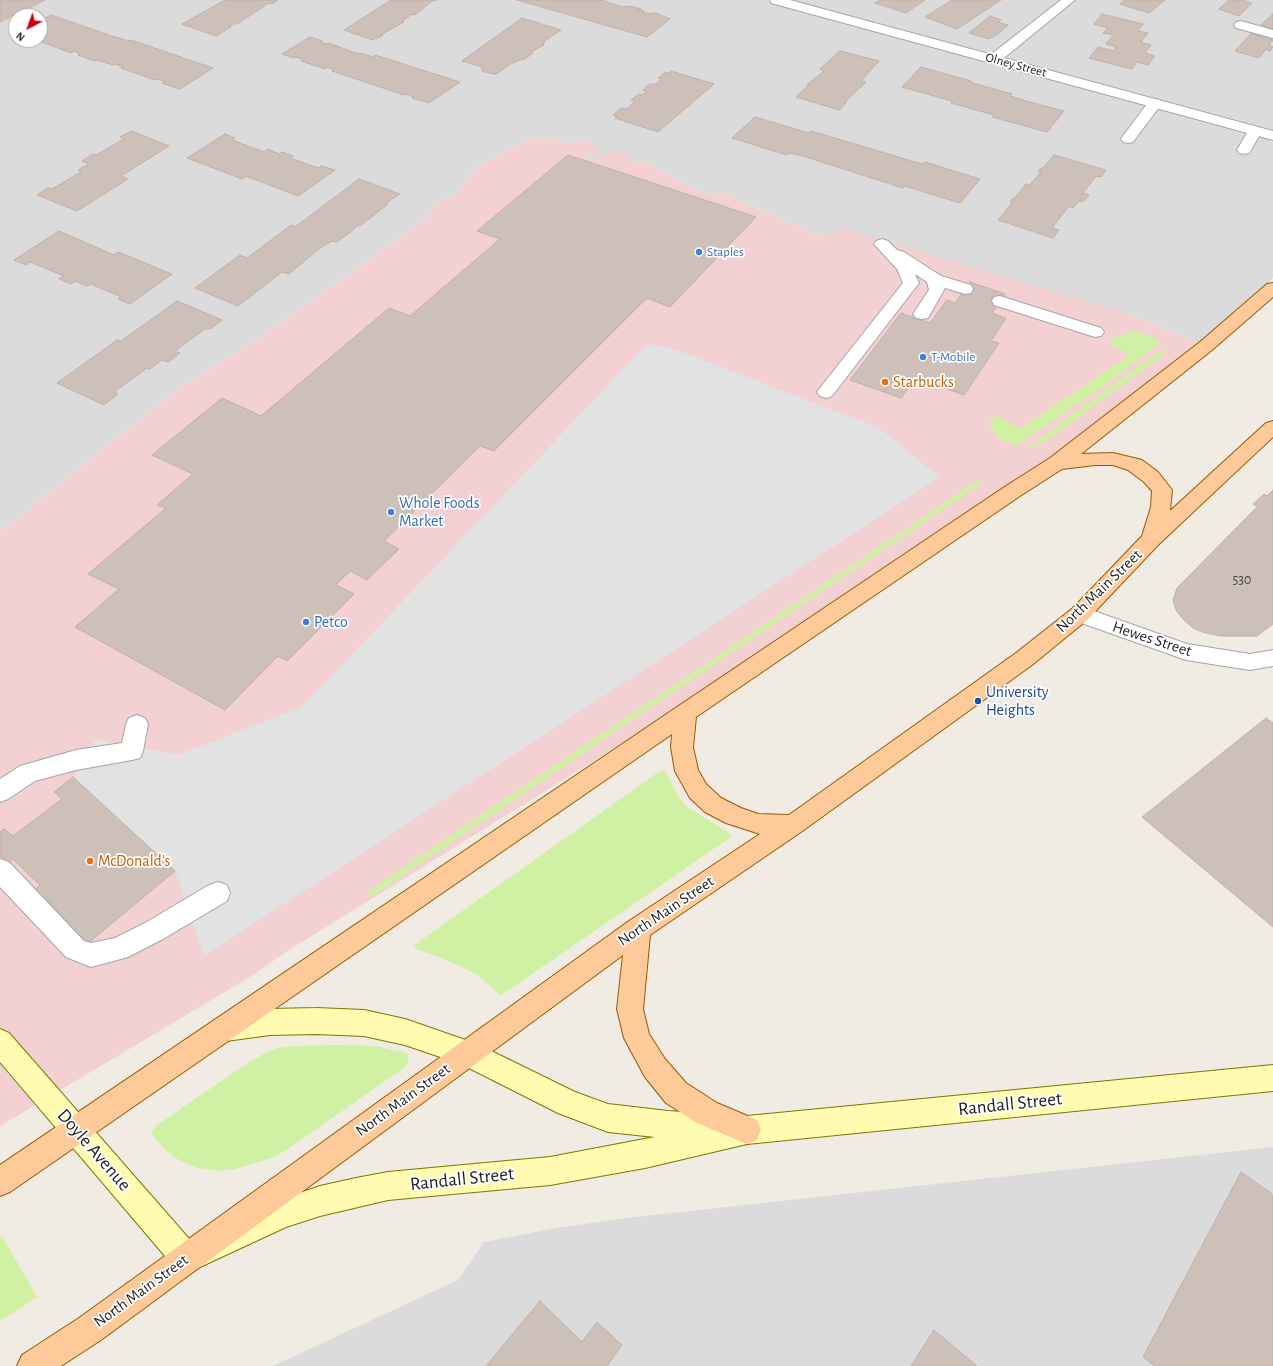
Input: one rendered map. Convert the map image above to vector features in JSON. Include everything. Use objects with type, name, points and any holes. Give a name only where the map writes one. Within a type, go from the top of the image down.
[{"type":"main road","points":[[0,1182],[685,713],[1013,491],[1057,463],[1206,346],[1273,288]]},
{"type":"main road","name":"North Main Street","points":[[34,1366],[90,1329],[638,929],[793,825],[1024,659],[1080,614],[1152,539],[1273,426]]},
{"type":"main road","points":[[1057,463],[1094,459],[1113,459],[1135,465],[1152,477],[1162,490],[1161,507],[1152,539]]},
{"type":"main road","points":[[685,713],[682,746],[687,771],[698,791],[713,805],[734,816],[758,824],[793,825]]},
{"type":"main road","points":[[638,929],[630,1008],[638,1038],[655,1068],[676,1093],[707,1113],[747,1130]]},
{"type":"main road","name":"Randall Street","points":[[226,1028],[270,1022],[316,1021],[364,1023],[405,1032],[467,1053],[568,1103],[608,1118],[668,1125],[747,1130]]},
{"type":"main road","name":"Doyle Avenue","points":[[0,1042],[187,1258]]},
{"type":"main road","name":"Randall Street","points":[[187,1258],[282,1214],[320,1201],[388,1186],[550,1171],[638,1155],[747,1130],[1273,1078]]},
{"type":"street","name":"Olney Street","points":[[776,0],[1155,103],[1273,137]]},
{"type":"street","points":[[994,59],[1069,0]]},
{"type":"street","points":[[1241,25],[1273,34]]},
{"type":"street","points":[[1128,139],[1155,103]]},
{"type":"street","points":[[1244,150],[1255,131]]},
{"type":"street","points":[[826,392],[911,283],[904,267],[882,244],[936,285],[962,293]]},
{"type":"street","points":[[922,314],[936,285]]},
{"type":"street","points":[[997,305],[1089,336]]},
{"type":"street","name":"Hewes Street","points":[[1080,614],[1186,652],[1250,662],[1273,658]]},
{"type":"street","points":[[0,792],[28,773],[76,760],[132,751],[137,724]]},
{"type":"street","points":[[0,870],[75,949],[91,955],[119,949],[154,932],[218,893]]},
{"type":"shaded area","points":[[0,0],[1273,0],[1273,278],[1204,345],[1133,315],[823,237],[742,202],[725,192],[713,195],[687,186],[647,162],[631,163],[586,160],[588,141],[568,144],[547,138],[528,139],[474,169],[457,194],[436,203],[427,218],[255,341],[179,388],[0,532]]},
{"type":"shaded area","points":[[547,138],[568,144],[588,141],[599,152],[586,156],[586,160],[621,151],[630,157],[631,163],[647,162],[687,186],[713,195],[725,192],[742,202],[823,237],[843,228],[1133,315],[1204,345],[1145,395],[726,679],[289,950],[250,977],[0,1126],[0,532],[179,388],[255,341],[427,218],[436,203],[457,194],[474,169],[528,139]]},
{"type":"shaded area","points":[[647,344],[671,348],[879,428],[940,477],[204,956],[175,871],[73,777],[96,739],[178,755],[302,707]]},
{"type":"shaded area","points":[[1273,1147],[1273,1366],[273,1366],[458,1280],[484,1242],[556,1228],[635,1217]]},
{"type":"green space","points":[[1131,332],[1148,335],[1161,342],[1104,386],[1016,446],[997,437],[990,426],[990,422],[994,417],[998,416],[1019,429],[1130,355],[1108,342],[1118,336]]},
{"type":"green space","points":[[1165,347],[1162,356],[1050,438],[1035,446],[1028,447]]},
{"type":"green space","points":[[978,480],[982,483],[371,897],[367,892]]},
{"type":"green space","points":[[660,771],[665,771],[679,797],[687,807],[728,832],[731,837],[500,996],[492,987],[474,973],[442,958],[416,949],[413,946]]},
{"type":"green space","points":[[337,1045],[374,1046],[400,1051],[408,1055],[408,1062],[405,1067],[288,1149],[274,1157],[235,1169],[219,1171],[197,1168],[179,1160],[165,1150],[151,1133],[156,1126],[249,1062],[268,1052],[278,1048]]},
{"type":"green space","points":[[2,1236],[37,1297],[0,1321],[0,1238]]},
{"type":"building","points":[[0,0],[45,0],[29,8],[8,8],[8,18],[0,22]]},
{"type":"building","points":[[225,0],[278,0],[272,4],[269,3],[216,36],[182,24]]},
{"type":"building","points":[[391,0],[437,0],[432,1],[415,15],[412,14],[402,21],[404,22],[373,40],[344,30]]},
{"type":"building","points":[[517,0],[602,0],[622,7],[630,6],[641,9],[639,10],[649,14],[656,13],[670,19],[647,37]]},
{"type":"building","points":[[880,0],[925,0],[906,13],[875,3]]},
{"type":"building","points":[[952,0],[1001,0],[957,29],[925,17]]},
{"type":"building","points":[[1124,0],[1165,0],[1149,13],[1120,4]]},
{"type":"building","points":[[1229,0],[1242,0],[1252,3],[1239,16],[1219,9]]},
{"type":"building","points":[[1102,14],[1143,24],[1138,31],[1148,33],[1141,42],[1151,45],[1145,53],[1155,56],[1148,65],[1137,62],[1132,69],[1089,58],[1098,47],[1113,51],[1116,47],[1106,44],[1113,35],[1103,33],[1108,28],[1094,24]]},
{"type":"building","points":[[1273,14],[1273,29],[1261,25]]},
{"type":"building","points":[[51,15],[105,34],[129,41],[131,40],[213,68],[180,89],[162,83],[165,81],[155,80],[121,68],[123,67],[115,64],[113,65],[97,60],[95,61],[78,55],[80,54],[74,51],[71,53],[48,44],[48,17]]},
{"type":"building","points":[[990,16],[1001,20],[998,22],[1008,25],[998,34],[989,39],[969,33]]},
{"type":"building","points":[[522,18],[561,30],[543,42],[545,42],[542,44],[544,45],[531,52],[533,53],[525,59],[512,63],[496,74],[482,71],[483,70],[481,69],[483,67],[462,61]]},
{"type":"building","points":[[1251,34],[1273,40],[1269,45],[1273,47],[1270,51],[1266,49],[1259,58],[1235,51]]},
{"type":"building","points":[[310,37],[322,41],[319,42],[329,43],[358,54],[360,53],[373,57],[375,55],[460,82],[429,103],[412,98],[414,97],[406,94],[404,95],[332,71],[334,70],[327,67],[325,69],[301,61],[303,59],[293,58],[282,54]]},
{"type":"building","points":[[840,51],[879,61],[861,81],[866,82],[844,103],[846,103],[839,110],[796,97],[809,85],[807,85],[824,71],[820,69]]},
{"type":"building","points":[[921,67],[1012,94],[1010,96],[1026,101],[1064,111],[1047,132],[992,117],[994,115],[902,87]]},
{"type":"building","points":[[671,71],[714,84],[658,132],[615,118],[617,116],[613,115],[621,108],[628,108],[635,101],[631,100],[639,94],[642,95],[647,92],[643,90],[650,84],[656,84],[662,79],[658,78],[666,72],[669,73]]},
{"type":"building","points":[[755,117],[809,133],[811,131],[922,164],[925,162],[980,179],[960,203],[904,186],[903,188],[803,156],[789,153],[787,155],[732,138]]},
{"type":"building","points":[[131,131],[169,146],[121,176],[128,179],[77,211],[37,195],[48,188],[52,189],[81,172],[78,170],[89,164],[82,161],[124,139],[120,137]]},
{"type":"building","points":[[225,134],[235,138],[232,140],[264,152],[268,149],[279,154],[282,152],[293,156],[290,158],[318,168],[322,166],[335,170],[298,196],[246,176],[242,179],[187,158]]},
{"type":"building","points":[[568,155],[756,217],[670,307],[647,298],[494,451],[480,446],[384,541],[399,549],[367,580],[350,571],[336,585],[354,594],[287,661],[278,656],[225,710],[75,627],[119,589],[88,574],[166,508],[157,505],[193,474],[152,455],[222,398],[261,416],[389,308],[410,316],[500,239],[477,231]]},
{"type":"building","points":[[1054,155],[1106,170],[1101,177],[1096,176],[1083,193],[1089,195],[1083,202],[1079,201],[1073,208],[1069,206],[1052,228],[1059,230],[1053,238],[998,220],[1012,203],[1010,202],[1013,198],[1014,199],[1026,184],[1030,185],[1041,172],[1038,171],[1043,168]]},
{"type":"building","points":[[359,179],[400,194],[386,203],[388,204],[337,242],[332,241],[320,248],[289,274],[282,272],[238,306],[195,288],[240,255],[247,258],[291,225],[295,227]]},
{"type":"building","points":[[59,231],[114,255],[118,252],[172,274],[130,304],[118,299],[121,297],[91,284],[87,286],[75,281],[71,284],[59,279],[64,276],[30,262],[26,265],[14,260]]},
{"type":"building","points":[[970,282],[1005,294],[992,313],[1006,318],[991,341],[999,343],[964,395],[916,378],[901,398],[850,380],[901,313],[930,323],[947,300],[955,303]]},
{"type":"building","points":[[177,301],[222,320],[210,329],[206,328],[175,351],[180,353],[168,362],[162,360],[150,369],[147,368],[114,392],[118,394],[104,405],[57,383],[117,340],[121,341]]},
{"type":"building","points":[[1273,490],[1273,624],[1257,636],[1220,636],[1202,632],[1193,628],[1176,610],[1173,600],[1177,588],[1257,507],[1253,504],[1264,494],[1267,496]]},
{"type":"building","points":[[1266,718],[1273,723],[1273,927],[1142,817]]},
{"type":"building","name":"McDonald's","points":[[73,777],[175,871],[87,944],[34,891],[40,885],[13,859],[7,863],[0,856],[0,832],[4,829],[13,836],[62,799],[54,792]]},
{"type":"building","points":[[1241,1172],[1271,1193],[1273,1197],[1273,1366],[1155,1366],[1143,1357]]},
{"type":"building","points":[[540,1301],[582,1342],[597,1322],[622,1345],[607,1366],[486,1366]]},
{"type":"building","points":[[934,1330],[977,1366],[911,1366]]},
{"type":"place","name":"Staples","points":[[699,252]]},
{"type":"place","name":"T-Mobile","points":[[923,357]]},
{"type":"place","name":"Starbucks","points":[[885,382]]},
{"type":"place","name":"Whole Foods Market","points":[[391,512]]},
{"type":"place","name":"Petco","points":[[306,622]]},
{"type":"place","name":"University Heights","points":[[978,701]]},
{"type":"place","name":"McDonald's","points":[[90,861]]}]
